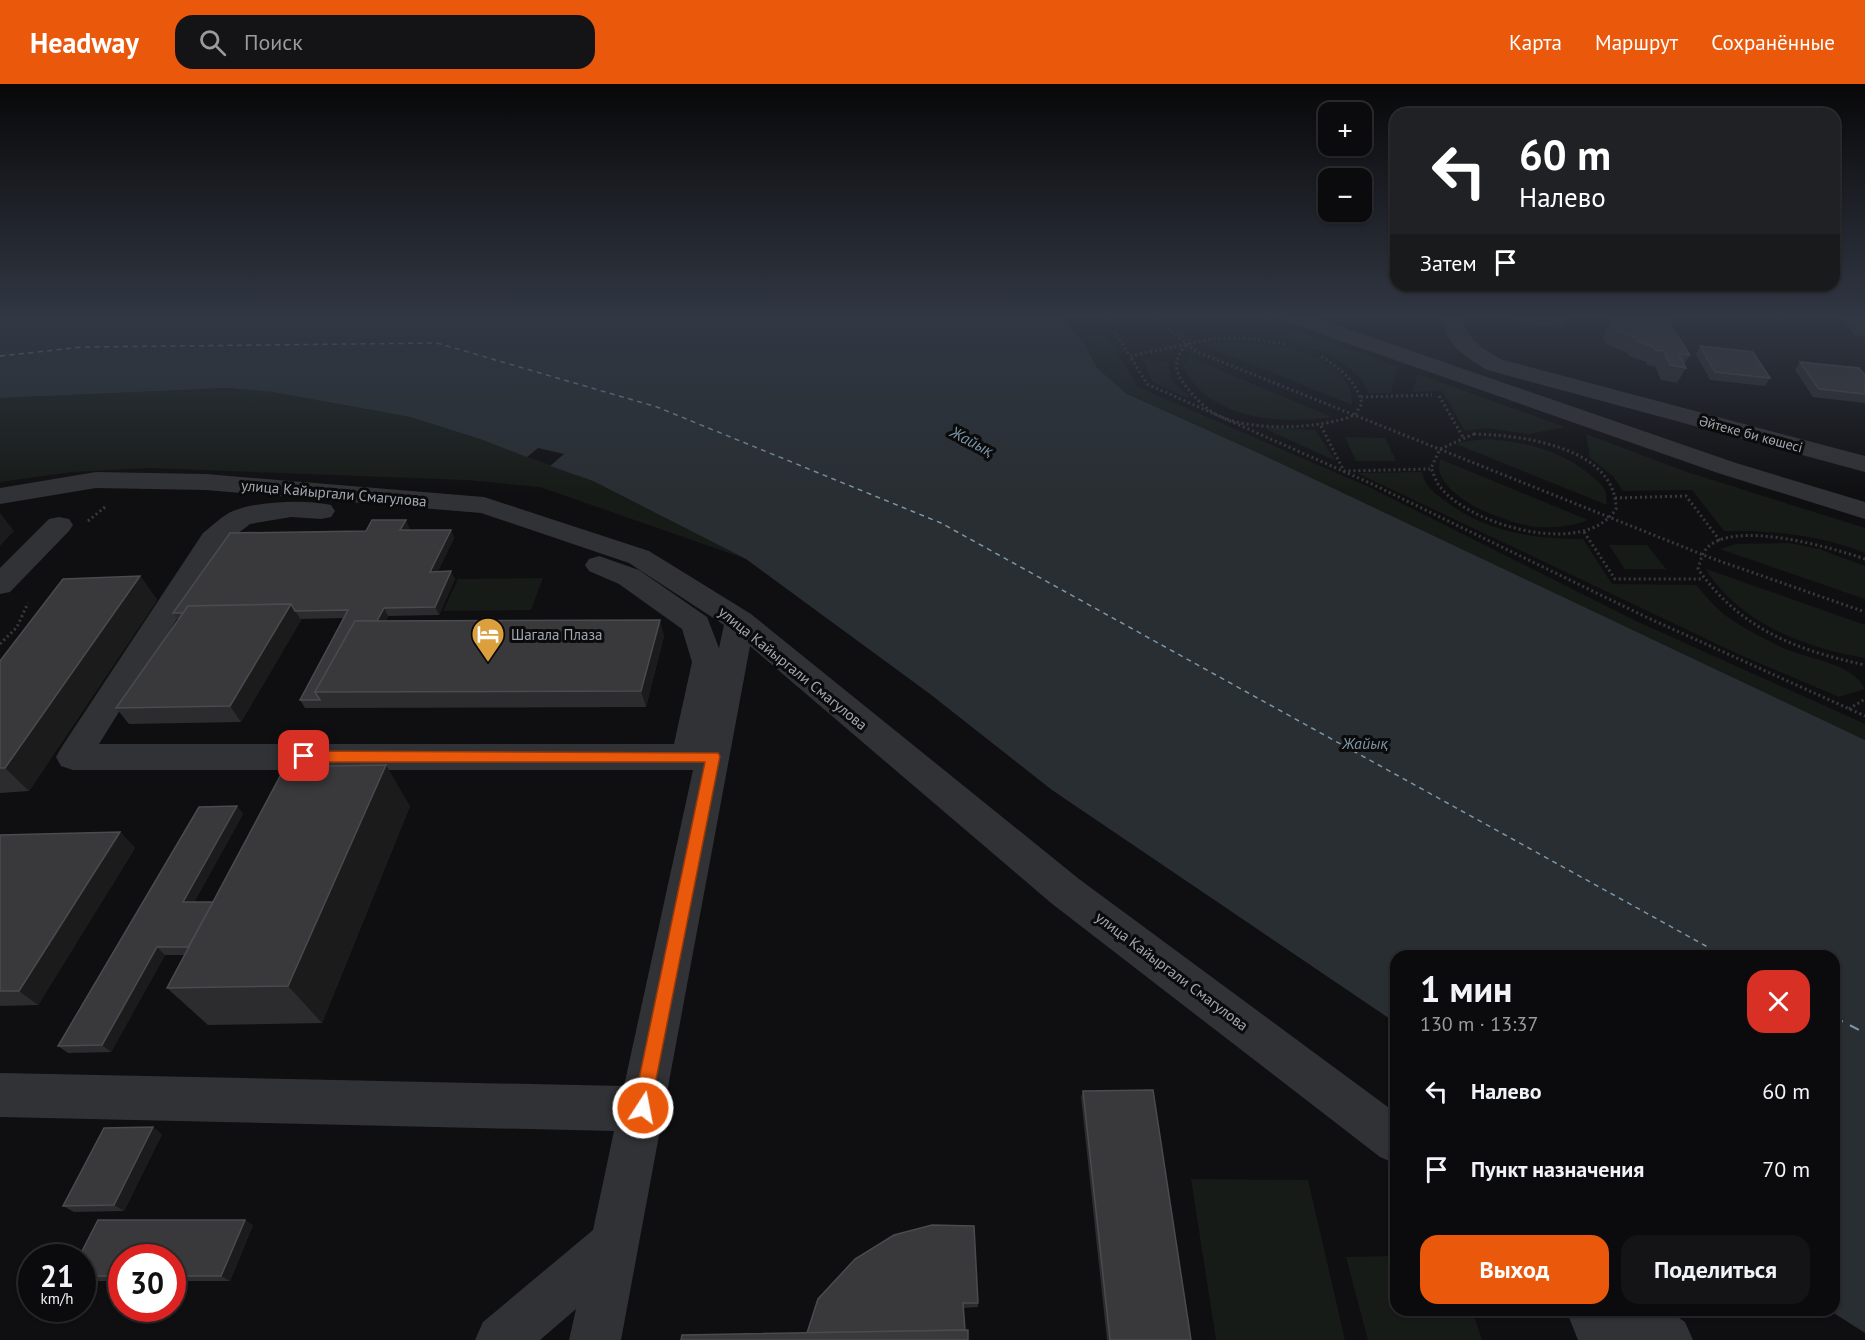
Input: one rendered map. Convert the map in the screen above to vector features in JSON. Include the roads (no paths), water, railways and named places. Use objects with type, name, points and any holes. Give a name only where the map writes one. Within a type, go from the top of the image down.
[{"type":"street","points":[[1465,377],[1727,468],[1865,511]]},
{"type":"street","name":"Әйтеке би көшесі","points":[[1538,377],[1865,464]]},
{"type":"street","name":"улица Кайыргали Смагулова","points":[[0,496],[96,480],[118,480],[206,482],[484,505],[639,557],[740,621],[1065,891],[1390,1136]]},
{"type":"street","points":[[595,1340],[643,1108],[700,756],[708,662],[696,624],[629,577],[535,540],[459,520],[291,509],[242,517],[213,539],[73,756],[700,756]]},
{"type":"street","points":[[0,585],[72,527]]},
{"type":"street","points":[[700,756],[740,621]]},
{"type":"street","points":[[0,1095],[643,1108]]},
{"type":"street","points":[[501,1340],[614,1244]]},
{"type":"street","points":[[1594,1316],[1604,1340]]},
{"type":"street","points":[[1633,1316],[1667,1340]]},
{"type":"water","name":"Жайық","points":[[0,377],[1107,377],[1127,394],[1263,455],[1865,740],[1865,1333],[1838,1316],[1840,950],[1390,950],[1390,1019],[1052,790],[930,694],[746,559],[593,481],[550,466],[564,454],[538,448],[527,457],[480,439],[410,417],[273,392],[228,388],[0,398]]},
{"type":"place","name":"Шагала Плаза","points":[[488,663]]}]
